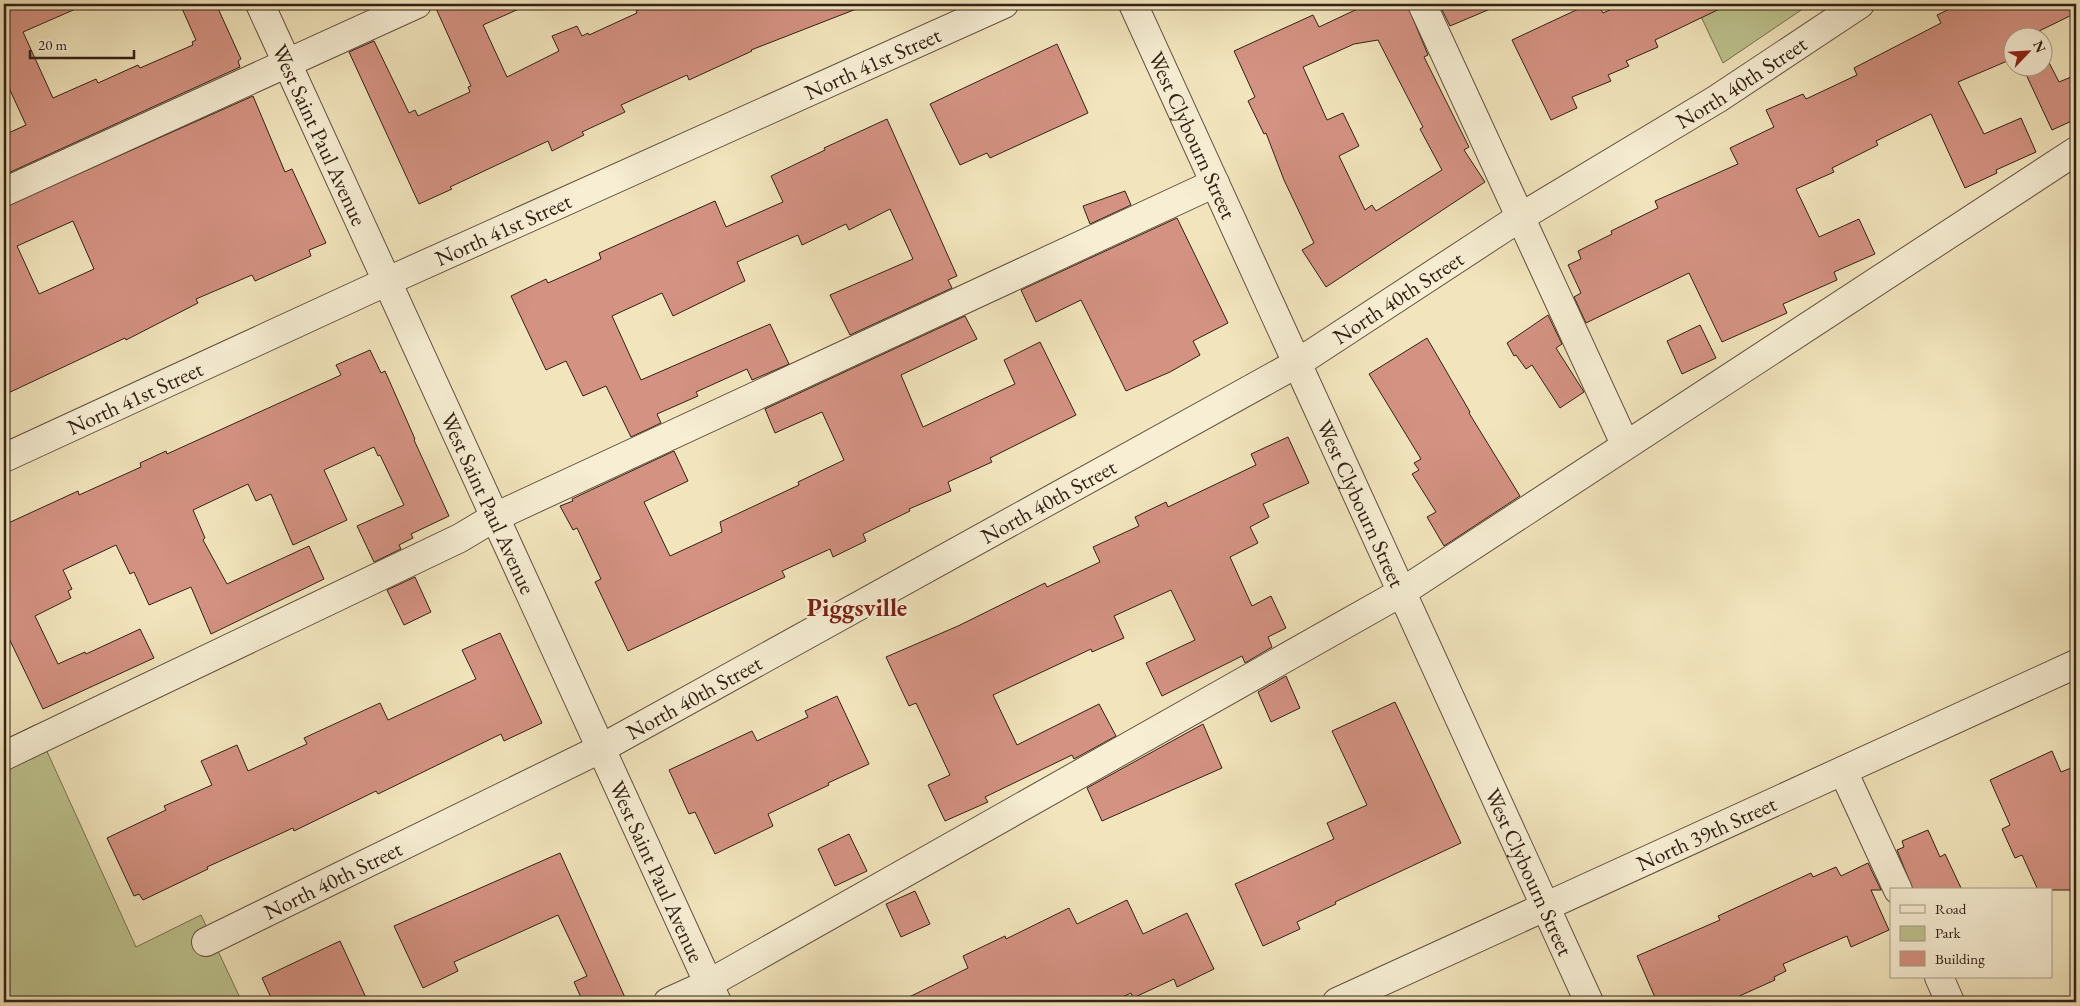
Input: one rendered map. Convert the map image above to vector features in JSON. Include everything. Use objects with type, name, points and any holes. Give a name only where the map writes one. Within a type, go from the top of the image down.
[{"type":"street","name":"West Saint Paul Avenue","points":[[260,4],[712,993]]},
{"type":"street","points":[[4,192],[417,4]]},
{"type":"street","name":"North 41st Street","points":[[4,458],[388,281],[1004,4]]},
{"type":"street","name":"West Clybourn Street","points":[[1133,4],[1216,183],[1296,364],[1590,1002]]},
{"type":"street","points":[[1422,4],[1519,218],[1625,444]]},
{"type":"street","name":"North 40th Street","points":[[206,942],[600,749],[1296,364],[1519,218],[1717,99],[1860,4]]},
{"type":"street","points":[[668,1002],[712,993],[1402,592],[1625,444],[2076,151]]},
{"type":"street","points":[[4,756],[460,538],[495,516],[1216,183]]},
{"type":"street","name":"North 39th Street","points":[[1337,1002],[2076,664]]},
{"type":"street","points":[[1843,771],[1897,888]]},
{"type":"street","points":[[1939,978],[1950,1002]]},
{"type":"green space","points":[[1695,4],[1810,4],[1723,63]]},
{"type":"green space","points":[[35,725],[136,947],[201,915],[242,1002],[4,1002],[4,740]]},
{"type":"building","points":[[4,4],[87,4],[23,32],[53,98],[96,79],[98,83],[138,65],[140,68],[193,45],[192,42],[196,40],[180,4],[216,4],[241,59],[238,61],[240,67],[4,175],[4,135],[26,125],[4,77]]},
{"type":"building","points":[[434,4],[530,4],[483,25],[507,77],[559,51],[552,36],[577,26],[582,36],[588,33],[589,35],[652,4],[864,4],[864,6],[751,50],[689,80],[687,75],[621,105],[625,112],[582,132],[584,135],[552,151],[548,141],[450,187],[452,189],[419,204],[349,52],[374,41],[409,113],[415,110],[418,116],[470,92],[468,87],[471,86]]},
{"type":"building","points":[[1368,4],[1407,4],[1428,55],[1424,57],[1469,147],[1464,150],[1485,182],[1326,287],[1302,250],[1314,243],[1284,180],[1266,133],[1264,134],[1248,101],[1255,97],[1234,51],[1313,15],[1319,27]],"holes":[[[1378,40],[1423,127],[1420,129],[1442,170],[1376,211],[1372,205],[1365,210],[1339,156],[1359,146],[1343,113],[1327,120],[1303,67],[1354,44]]]},
{"type":"building","points":[[1439,4],[1502,4],[1450,26]]},
{"type":"building","points":[[1589,4],[1598,4],[1603,13],[1623,4],[1730,4],[1655,40],[1658,47],[1626,61],[1629,66],[1608,75],[1611,81],[1572,97],[1577,108],[1551,120],[1512,40]]},
{"type":"building","points":[[1960,4],[2076,4],[2076,13],[2045,28],[2002,28],[2002,63],[1958,82],[1984,134],[2021,118],[2036,152],[1996,170],[1997,173],[1965,188],[1931,114],[1876,141],[1878,145],[1832,168],[1834,172],[1796,189],[1819,237],[1859,219],[1875,254],[1834,272],[1837,280],[1783,304],[1787,313],[1722,342],[1689,273],[1586,323],[1574,297],[1581,293],[1568,265],[1581,259],[1578,251],[1612,234],[1611,231],[1658,208],[1655,201],[1738,164],[1730,148],[1774,127],[1766,110],[1803,94],[1806,99],[1857,75],[1854,68],[1941,23],[1937,15]]},
{"type":"building","points":[[1057,44],[1088,113],[990,158],[987,153],[960,165],[930,104]]},
{"type":"building","points":[[2052,68],[2059,82],[2076,75],[2076,119],[2052,130],[2028,78],[2052,78]]},
{"type":"building","points":[[253,96],[285,172],[292,169],[326,243],[309,250],[311,256],[255,281],[252,275],[196,299],[198,303],[126,340],[125,338],[4,395],[4,207]],"holes":[[[73,221],[94,269],[39,294],[17,246]]]},
{"type":"building","points":[[887,119],[957,276],[948,280],[952,288],[850,335],[830,295],[913,259],[890,209],[849,230],[846,224],[802,245],[798,235],[737,262],[745,281],[673,316],[662,293],[612,316],[641,380],[770,324],[789,364],[752,380],[747,369],[696,392],[698,396],[657,414],[661,423],[631,437],[606,386],[583,396],[566,361],[546,370],[511,296],[546,279],[548,283],[601,259],[599,253],[715,201],[726,227],[783,202],[771,176],[825,150],[824,148]]},
{"type":"building","points":[[1125,191],[1131,205],[1090,224],[1083,206]]},
{"type":"building","points":[[1177,218],[1228,323],[1193,341],[1200,355],[1170,372],[1126,391],[1081,300],[1036,322],[1021,290]]},
{"type":"building","points":[[1548,315],[1562,344],[1556,348],[1584,392],[1560,408],[1532,365],[1526,369],[1516,355],[1514,356],[1507,343]]},
{"type":"building","points":[[965,316],[977,339],[901,375],[923,427],[1015,384],[1004,360],[1040,342],[1076,415],[990,458],[992,462],[948,482],[951,491],[909,509],[910,511],[863,534],[866,541],[833,557],[830,549],[782,571],[785,577],[628,651],[595,582],[601,579],[577,528],[573,530],[560,506],[674,451],[688,481],[644,502],[670,556],[722,532],[720,522],[799,485],[798,482],[844,460],[822,412],[775,433],[765,409]]},
{"type":"building","points":[[1700,325],[1716,358],[1682,374],[1667,341]]},
{"type":"building","points":[[1427,338],[1469,413],[1520,496],[1444,546],[1427,517],[1436,512],[1412,474],[1419,470],[1414,463],[1421,459],[1369,374]]},
{"type":"building","points":[[370,350],[381,373],[385,371],[449,516],[411,534],[413,538],[399,545],[401,549],[374,562],[357,526],[404,505],[380,455],[378,456],[374,447],[324,470],[347,520],[293,545],[271,494],[256,501],[248,484],[193,510],[205,538],[203,540],[227,584],[309,546],[324,579],[211,634],[191,587],[149,605],[134,572],[130,574],[116,545],[63,570],[72,589],[68,591],[71,598],[35,616],[58,664],[85,652],[86,654],[140,629],[154,658],[43,709],[4,628],[4,525],[78,491],[79,495],[141,467],[140,463],[166,451],[167,454],[341,375],[336,365]]},
{"type":"building","points":[[1288,437],[1309,483],[1263,504],[1269,517],[1250,527],[1258,543],[1230,557],[1252,606],[1271,596],[1286,628],[1268,637],[1272,647],[1245,663],[1242,656],[1162,696],[1146,663],[1195,640],[1171,590],[1114,616],[1124,638],[1092,652],[1091,649],[993,695],[1017,745],[1099,704],[1116,736],[1074,759],[1072,755],[985,797],[988,802],[945,821],[928,785],[950,775],[916,703],[909,706],[886,657],[958,626],[1045,583],[1047,587],[1100,562],[1093,547],[1139,526],[1135,517],[1166,502],[1168,507],[1256,465],[1251,454]]},
{"type":"building","points":[[415,577],[431,612],[404,625],[387,590]]},
{"type":"building","points":[[500,633],[542,723],[504,741],[501,734],[378,794],[376,791],[294,831],[293,828],[207,867],[208,869],[143,900],[139,894],[134,896],[107,838],[166,810],[164,806],[212,785],[201,761],[237,745],[248,771],[307,744],[304,738],[380,703],[388,720],[476,679],[462,650]]},
{"type":"building","points":[[1286,676],[1300,708],[1271,722],[1258,692]]},
{"type":"building","points":[[837,696],[869,764],[768,814],[773,826],[715,854],[695,812],[689,814],[669,770],[752,731],[757,741],[808,717],[805,711]]},
{"type":"building","points":[[1395,702],[1461,843],[1335,902],[1336,904],[1297,922],[1300,929],[1263,946],[1235,884],[1334,839],[1327,823],[1367,805],[1332,731]]},
{"type":"building","points":[[1203,724],[1222,768],[1102,821],[1087,788]]},
{"type":"building","points":[[2052,751],[2061,772],[2076,766],[2076,890],[2037,888],[2022,855],[2015,858],[2002,829],[2010,825],[1990,780]]},
{"type":"building","points":[[1928,830],[1940,857],[1945,854],[1961,888],[1912,888],[1897,850],[1904,847],[1902,841]]},
{"type":"building","points":[[849,834],[867,871],[835,886],[818,849]]},
{"type":"building","points":[[560,853],[627,1002],[583,1002],[574,982],[587,976],[558,915],[454,962],[458,971],[423,988],[394,926]]},
{"type":"building","points":[[1868,863],[1881,890],[1871,890],[1889,930],[1851,947],[1847,936],[1783,964],[1786,971],[1774,977],[1775,980],[1726,1002],[1657,1002],[1637,956],[1720,920],[1718,916],[1811,873],[1813,877],[1836,867],[1841,876]]},
{"type":"building","points":[[915,891],[930,924],[901,937],[886,904]]},
{"type":"building","points":[[1127,900],[1143,934],[1187,913],[1214,969],[1177,987],[1174,979],[1133,998],[1131,993],[1112,1002],[899,1002],[968,968],[963,956],[1005,936],[1006,939],[1069,908],[1077,924]]},
{"type":"building","points":[[340,941],[368,1002],[273,1002],[262,978]]},
{"type":"district","name":"Piggsville","points":[[857,607]]}]
